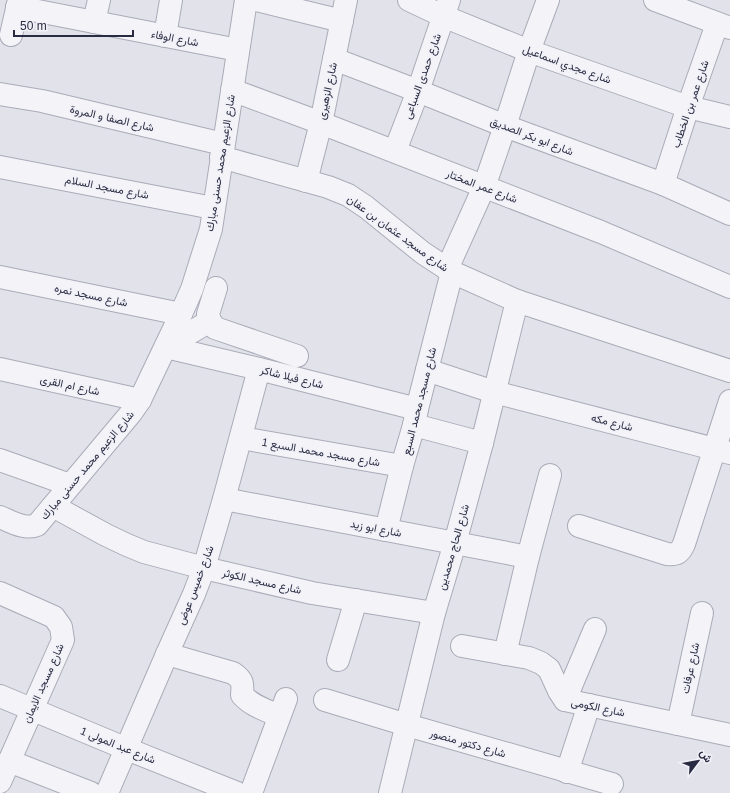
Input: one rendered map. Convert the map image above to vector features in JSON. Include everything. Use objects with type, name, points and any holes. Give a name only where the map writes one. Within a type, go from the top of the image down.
[{"type":"street","points":[[94,22],[99,0]]},
{"type":"street","points":[[165,36],[171,0]]},
{"type":"street","name":"شارع الزعيم محمد حسنى مبارك","points":[[0,517],[27,527],[37,525],[126,419],[140,400],[166,347],[192,289],[211,229],[246,0]]},
{"type":"street","points":[[256,0],[342,21]]},
{"type":"street","name":"شارع الزهيرى","points":[[306,181],[321,122],[346,0]]},
{"type":"street","name":"شارع مجدي اسماعيل","points":[[409,0],[446,8],[529,51],[688,107],[730,117]]},
{"type":"street","name":"شارع مسجد محمد السبع","points":[[386,530],[416,417],[449,270],[484,187],[529,51],[548,0]]},
{"type":"street","points":[[655,0],[724,26]]},
{"type":"street","points":[[11,35],[18,4]]},
{"type":"street","name":"شارع الوفاء","points":[[18,4],[94,22],[238,50]]},
{"type":"street","name":"شارع حمدى السباعى","points":[[395,152],[418,91],[446,8]]},
{"type":"street","name":"شارع عمر بن الخطاب","points":[[663,184],[688,107],[724,26]]},
{"type":"street","name":"شارع ابو بكر الصديق","points":[[334,59],[505,126],[663,184],[730,214]]},
{"type":"street","name":"شارع عمر المختار","points":[[232,90],[321,122],[601,232],[730,287]]},
{"type":"street","name":"شارع الصفا و المروة","points":[[0,94],[42,101],[222,151]]},
{"type":"street","name":"شارع مسجد عثمان بن عفان","points":[[222,151],[348,195],[449,270],[517,301],[730,371]]},
{"type":"street","name":"شارع مسجد السلام","points":[[0,167],[213,208]]},
{"type":"street","name":"شارع مسجد نمره","points":[[0,277],[181,314]]},
{"type":"street","points":[[216,288],[208,314],[210,321],[215,328],[297,356]]},
{"type":"street","name":"شارع الحاج محمدين","points":[[390,793],[434,613],[482,443],[517,301]]},
{"type":"street","points":[[166,347],[210,321]]},
{"type":"street","name":"شارع فيلا شاكر","points":[[166,347],[259,369],[416,417],[482,443]]},
{"type":"street","name":"شارع ام القرى","points":[[0,369],[140,400]]},
{"type":"street","name":"شارع خميس عوض","points":[[107,793],[204,568],[259,369]]},
{"type":"street","name":"شارع مكه","points":[[427,370],[494,392],[722,450]]},
{"type":"street","points":[[579,526],[667,554],[675,554],[681,551],[722,450],[730,401]]},
{"type":"street","name":"شارع مسجد محمد السبع 1","points":[[240,438],[402,466]]},
{"type":"street","points":[[0,460],[70,485]]},
{"type":"street","points":[[505,654],[528,557],[550,475]]},
{"type":"street","name":"شارع ابو زيد","points":[[224,499],[528,557]]},
{"type":"street","name":"شارع مسجد الكوثر","points":[[53,506],[106,535],[144,552],[204,568],[312,593],[434,613]]},
{"type":"street","name":"شارع مسجد الايمان","points":[[0,593],[54,617],[61,627],[63,640],[0,782]]},
{"type":"street","points":[[338,660],[356,600]]},
{"type":"street","name":"شارع عرفات","points":[[678,724],[702,613]]},
{"type":"street","points":[[565,700],[595,629]]},
{"type":"street","name":"شارع الكومى","points":[[462,646],[529,658],[541,663],[549,670],[565,700],[730,736]]},
{"type":"street","points":[[167,654],[233,674],[239,678],[242,684],[242,695],[247,700],[253,704],[282,708],[251,793]]},
{"type":"street","name":"شارع عبد المولى 1","points":[[0,696],[237,793]]},
{"type":"street","name":"شارع دكتور منصور","points":[[324,700],[567,772],[588,786],[612,784]]},
{"type":"street","points":[[567,772],[589,705]]},
{"type":"street","points":[[9,760],[91,793]]}]
